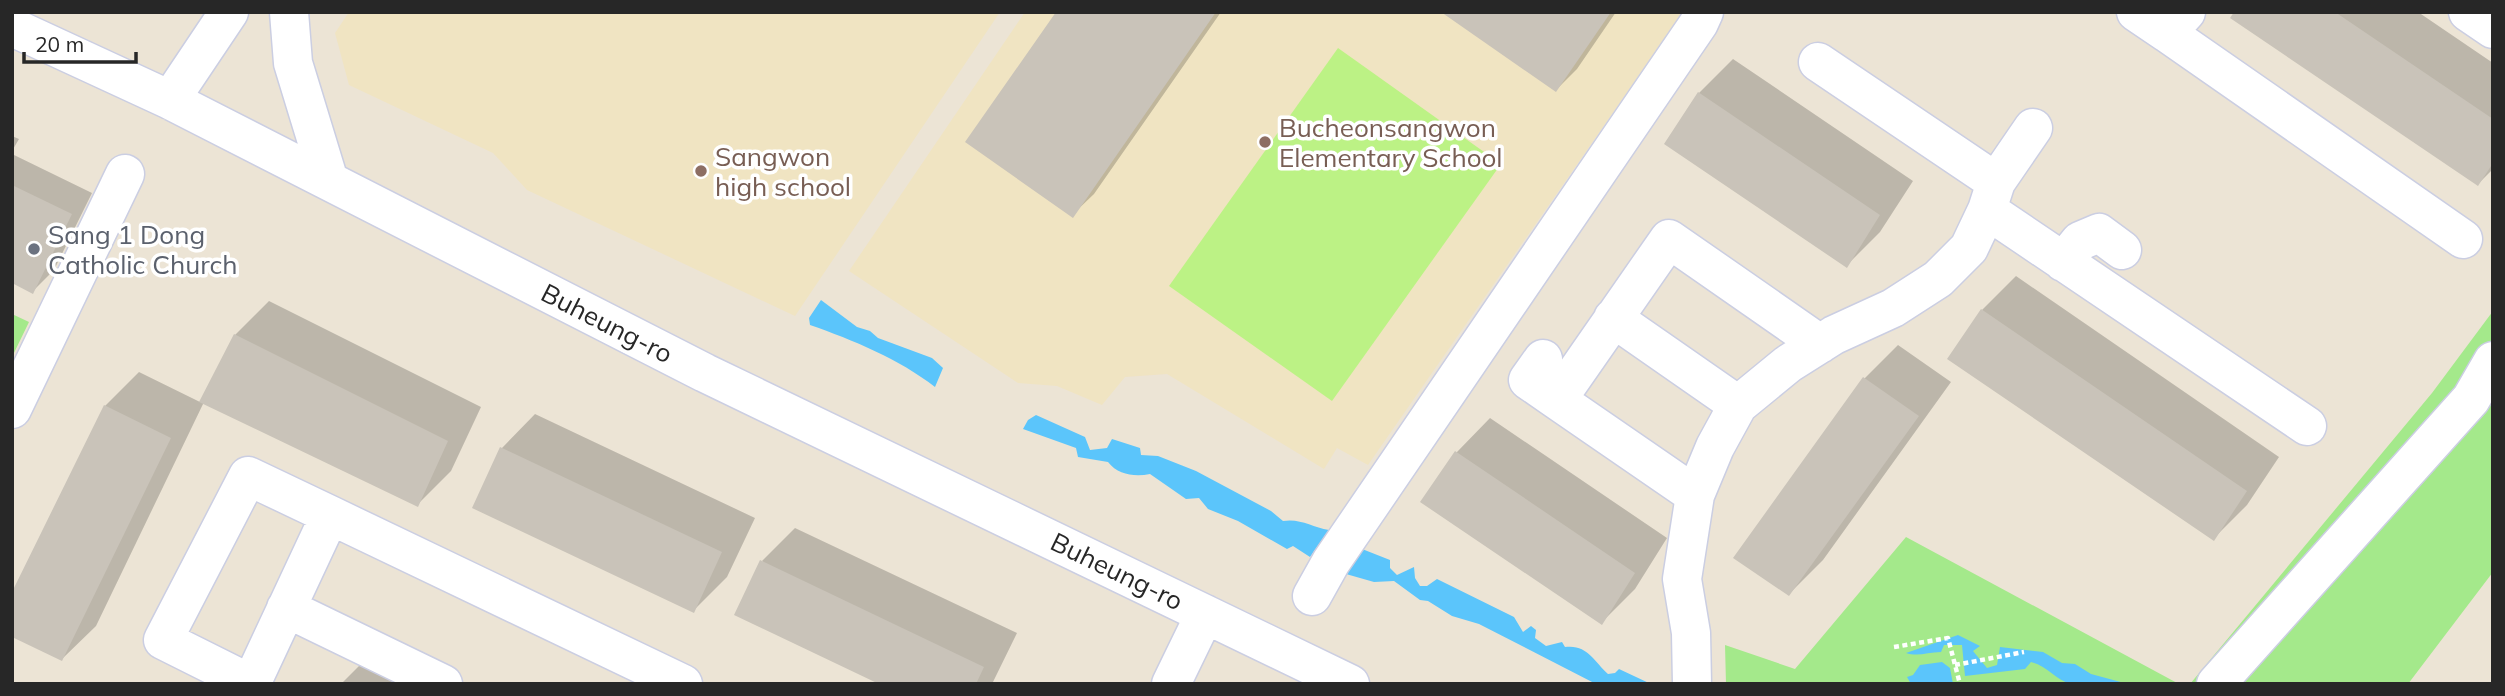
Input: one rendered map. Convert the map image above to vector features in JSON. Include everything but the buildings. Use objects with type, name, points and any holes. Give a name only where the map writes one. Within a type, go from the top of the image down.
[{"type":"street","points":[[170,100],[229,12]]},
{"type":"street","points":[[289,12],[293,63],[329,181]]},
{"type":"street","points":[[1312,596],[1339,551],[1704,12]]},
{"type":"street","points":[[2468,12],[2493,29]]},
{"type":"street","points":[[2163,19],[2463,239]]},
{"type":"street","name":"Buheung-ro","points":[[12,27],[170,100],[705,373],[1350,684]]},
{"type":"street","points":[[1818,62],[1992,196],[2063,262],[2307,426]]},
{"type":"street","points":[[1692,684],[1691,633],[1682,579],[1695,495],[1715,447],[1738,405],[1788,364],[1834,335],[1893,308],[1938,279],[1969,248],[1992,196],[2033,128]]},
{"type":"street","points":[[12,409],[125,174]]},
{"type":"street","points":[[2063,262],[2080,241],[2099,233],[2122,250]]},
{"type":"street","points":[[1557,400],[1669,239],[1820,344]]},
{"type":"street","points":[[1613,318],[1738,405]]},
{"type":"street","points":[[1542,359],[1528,380],[1695,495]]},
{"type":"street","points":[[2216,684],[2471,398],[2493,361]]},
{"type":"street","points":[[330,514],[251,684],[163,640],[248,476],[330,514],[683,684]]},
{"type":"street","points":[[286,607],[443,684]]},
{"type":"street","name":"Buheung-ro","points":[[1171,684],[1205,614]]},
{"type":"path","points":[[1895,647],[1948,638],[1960,684]]},
{"type":"path","points":[[1955,664],[2024,652]]},
{"type":"shaded area","name":"Sangwon high school","points":[[349,12],[1000,12],[795,316],[527,190],[493,153],[349,85],[335,33]]},
{"type":"shaded area","name":"Bucheonsangwon Elementary School","points":[[1025,12],[1683,12],[1368,465],[1337,448],[1324,469],[1167,374],[1125,377],[1102,405],[1057,386],[1018,383],[849,271]]},
{"type":"green space","points":[[1338,48],[1501,164],[1332,401],[1169,286]]},
{"type":"green space","points":[[2493,311],[2493,572],[2408,684],[2190,684],[2432,393]]},
{"type":"green space","points":[[12,314],[29,322],[12,357]]},
{"type":"green space","points":[[1906,537],[2179,684],[1726,684],[1725,645],[1795,669]]},
{"type":"water","points":[[821,300],[857,327],[870,331],[878,338],[932,358],[943,368],[935,387],[875,351],[810,325],[809,318]]},
{"type":"water","points":[[1036,415],[1085,437],[1090,450],[1107,448],[1112,439],[1140,448],[1141,455],[1158,456],[1196,471],[1271,511],[1283,521],[1301,522],[1329,530],[1310,557],[1293,546],[1287,549],[1238,521],[1208,509],[1199,498],[1186,499],[1150,474],[1127,474],[1108,462],[1078,457],[1076,448],[1023,429],[1028,420]]},
{"type":"water","points":[[1357,547],[1390,560],[1390,568],[1397,575],[1414,567],[1415,578],[1420,586],[1427,586],[1437,579],[1514,617],[1523,632],[1531,626],[1536,630],[1535,638],[1546,646],[1562,642],[1565,647],[1579,648],[1590,655],[1608,674],[1619,669],[1651,684],[1596,684],[1479,624],[1452,616],[1428,601],[1420,600],[1394,581],[1374,582],[1346,574]]},
{"type":"water","points":[[1958,635],[1980,646],[1973,651],[1987,668],[1997,665],[2000,647],[2043,652],[2062,663],[2075,664],[2091,674],[2128,684],[2071,684],[2031,662],[2025,669],[1965,676],[1962,645],[1944,645],[1941,652],[1906,653]]},
{"type":"water","points":[[1942,662],[1950,668],[1953,684],[1911,684],[1907,677],[1913,675],[1920,665]]},
{"type":"place","name":"Bucheonsangwon Elementary School","points":[[1265,142]]},
{"type":"place","name":"Sangwon high school","points":[[701,171]]},
{"type":"place","name":"Sang 1 Dong Catholic Church","points":[[34,249]]}]
